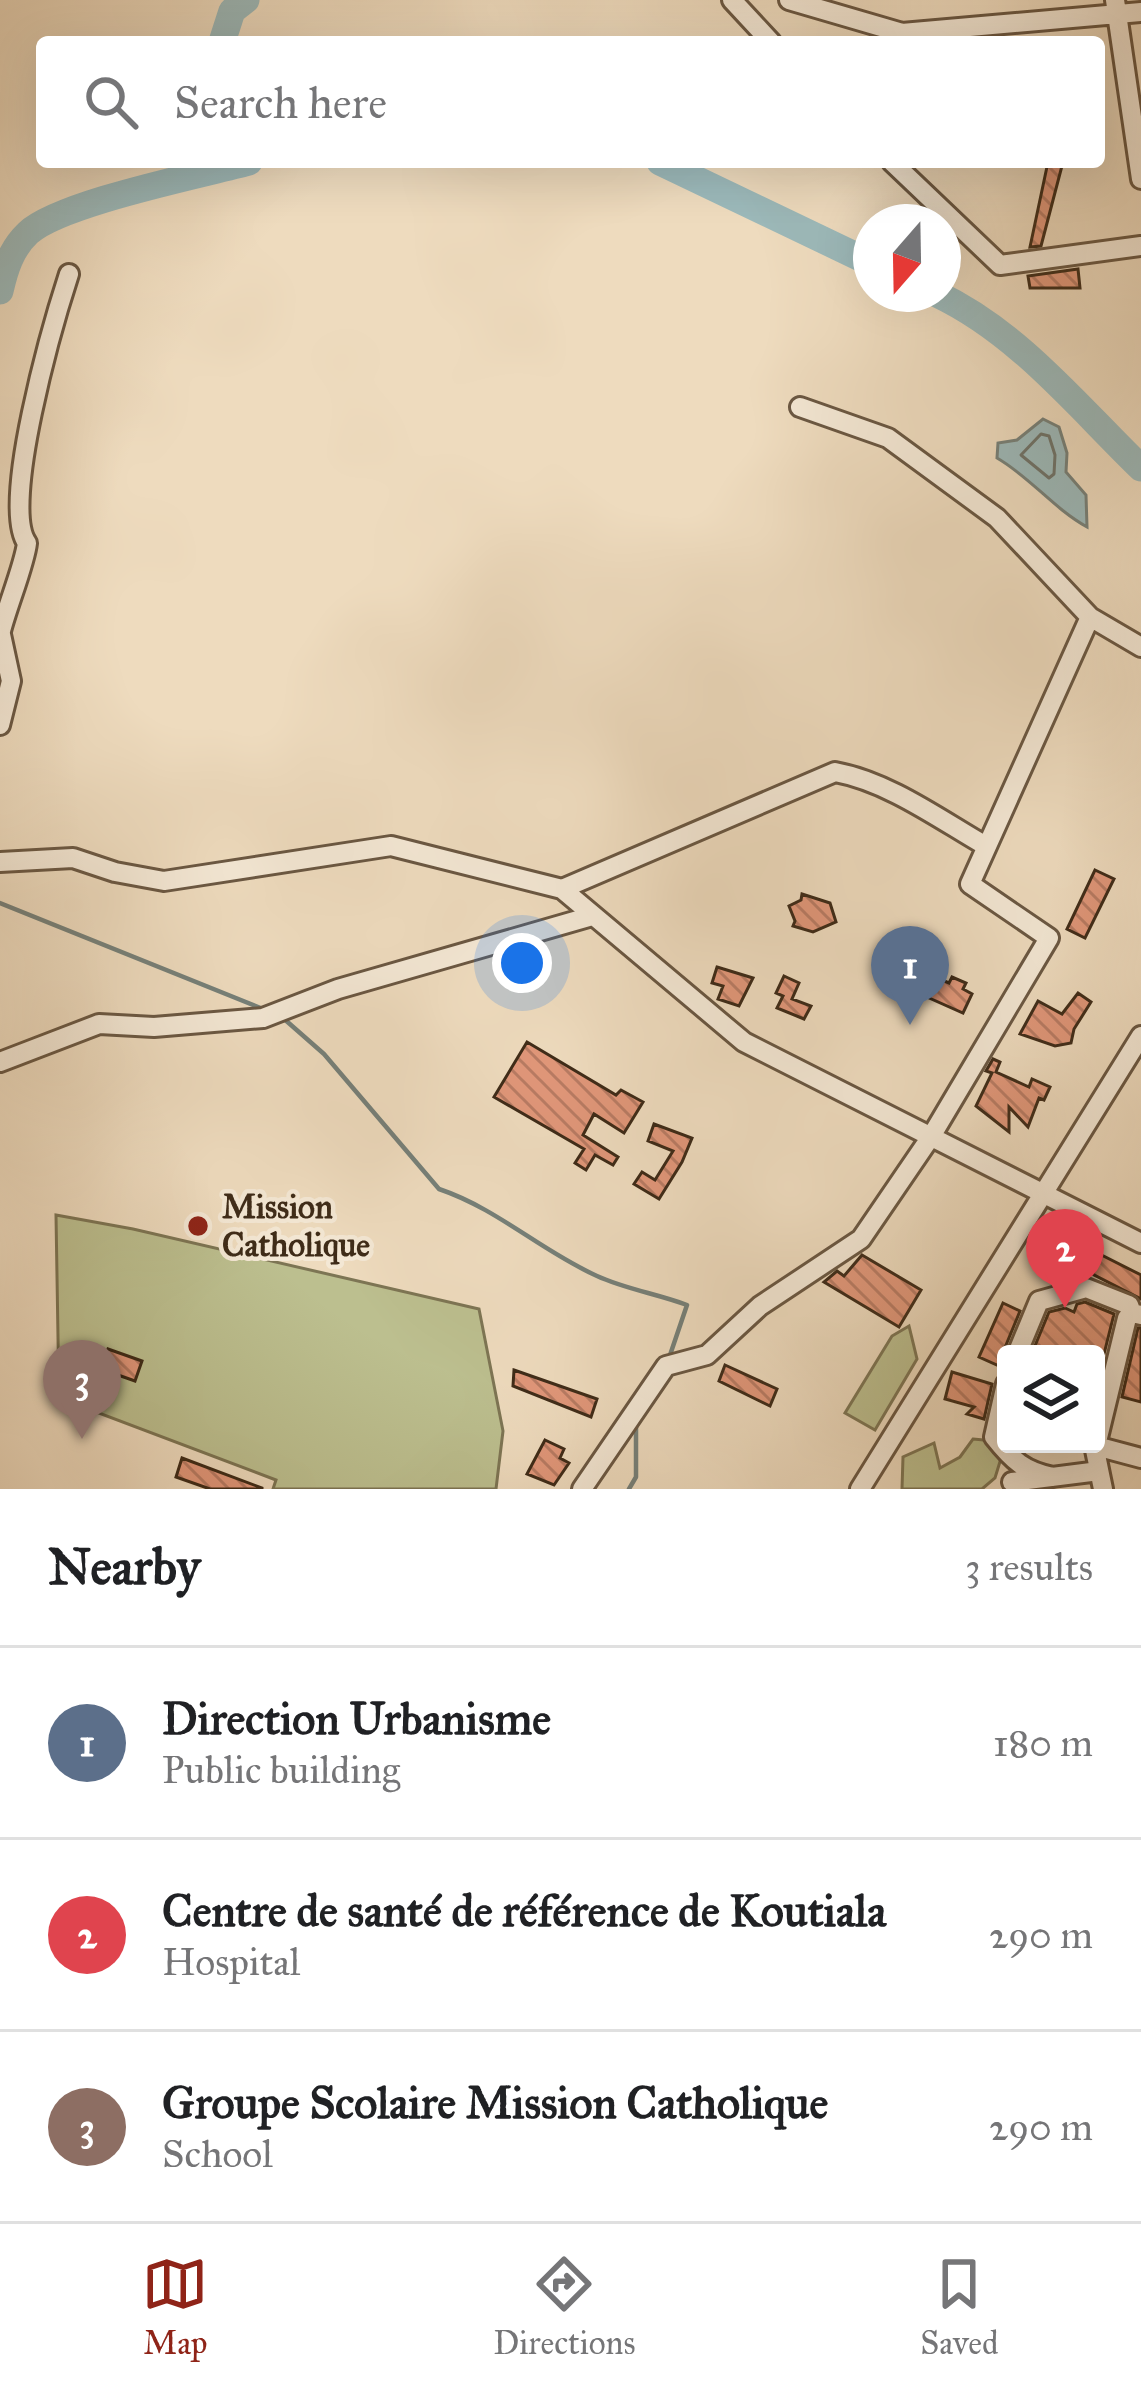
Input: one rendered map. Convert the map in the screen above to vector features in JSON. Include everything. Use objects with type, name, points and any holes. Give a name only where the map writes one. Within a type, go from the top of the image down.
[{"type":"street","points":[[732,0],[765,36]]},
{"type":"street","points":[[789,0],[902,33],[1116,8],[1141,12]]},
{"type":"street","points":[[1116,8],[1141,179]]},
{"type":"street","points":[[898,168],[1000,266],[1141,246]]},
{"type":"street","points":[[0,725],[11,681],[0,630],[27,543],[20,536],[13,492],[32,400],[68,274]]},
{"type":"street","points":[[800,407],[888,438],[997,518],[1090,617],[1141,647]]},
{"type":"street","points":[[582,1489],[666,1366],[707,1355],[760,1306],[861,1239],[932,1135],[1049,938],[970,884],[1090,617]]},
{"type":"street","points":[[562,889],[835,772],[885,789],[986,846]]},
{"type":"street","points":[[0,862],[73,858],[164,881],[391,846],[562,889],[744,1042],[1141,1244]]},
{"type":"street","points":[[0,1062],[99,1024],[154,1027],[263,1018],[338,989],[592,916]]},
{"type":"street","points":[[860,1489],[1141,1036]]},
{"type":"street","points":[[1021,1345],[1040,1301],[1086,1288],[1129,1305],[1137,1314],[1127,1318],[1105,1409]]},
{"type":"street","points":[[1105,1448],[1141,1458]]},
{"type":"street","points":[[1006,1453],[1028,1472],[1101,1480]]},
{"type":"street","points":[[1012,1481],[1054,1477]]},
{"type":"green space","points":[[56,1215],[479,1309],[503,1431],[496,1489],[273,1489],[276,1480],[59,1398]]},
{"type":"green space","points":[[909,1326],[917,1359],[875,1430],[845,1413],[892,1336]]},
{"type":"green space","points":[[973,1439],[997,1441],[997,1453],[1003,1453],[995,1478],[982,1489],[902,1489],[903,1457],[934,1443],[940,1468],[960,1457]]},
{"type":"water","points":[[1043,419],[1059,427],[1067,453],[1066,472],[1086,495],[1087,527],[997,458],[998,443],[1017,440]]},
{"type":"building","points":[[1047,168],[1061,168],[1041,246],[1030,247]]},
{"type":"building","points":[[1078,269],[1080,288],[1030,288],[1028,276]]},
{"type":"building","points":[[1095,870],[1114,879],[1085,938],[1067,929]]},
{"type":"building","points":[[802,894],[830,903],[836,922],[813,932],[793,926],[789,906],[801,900]]},
{"type":"building","points":[[717,967],[753,978],[739,1006],[718,999],[723,986],[712,983]]},
{"type":"building","points":[[784,976],[799,983],[792,999],[811,1006],[804,1019],[777,1008],[783,996],[776,993]]},
{"type":"building","points":[[935,977],[966,983],[963,989],[972,994],[963,1013],[927,997]]},
{"type":"building","points":[[1078,993],[1091,1002],[1071,1043],[1055,1046],[1020,1034],[1038,1001],[1062,1014]]},
{"type":"building","points":[[527,1042],[616,1095],[621,1090],[643,1102],[624,1133],[594,1114],[583,1135],[618,1157],[613,1165],[595,1155],[586,1170],[575,1163],[584,1149],[494,1097]]},
{"type":"building","points":[[993,1059],[1000,1062],[996,1072],[1029,1087],[1032,1079],[1050,1087],[1044,1100],[1039,1098],[1028,1127],[1009,1107],[1009,1132],[976,1106],[992,1073],[986,1071]]},
{"type":"building","points":[[654,1124],[692,1138],[659,1199],[634,1184],[642,1172],[655,1180],[673,1151],[648,1141]]},
{"type":"building","points":[[1064,1236],[1141,1275],[1141,1299],[1055,1255]]},
{"type":"building","points":[[862,1255],[921,1290],[899,1327],[824,1282],[837,1271],[844,1276]]},
{"type":"building","points":[[1085,1302],[1114,1314],[1105,1350],[1105,1345],[1035,1345],[1049,1312],[1065,1308],[1074,1312],[1077,1304]]},
{"type":"building","points":[[1003,1303],[1020,1311],[1006,1345],[997,1345],[997,1365],[979,1357]]},
{"type":"building","points":[[1141,1328],[1141,1402],[1122,1397]]},
{"type":"building","points":[[108,1349],[142,1361],[135,1381],[101,1369]]},
{"type":"building","points":[[725,1365],[777,1389],[770,1406],[719,1381]]},
{"type":"building","points":[[514,1370],[597,1399],[591,1417],[513,1386]]},
{"type":"building","points":[[952,1372],[992,1384],[984,1419],[967,1414],[974,1407],[945,1399]]},
{"type":"building","points":[[545,1440],[564,1449],[560,1458],[569,1463],[554,1485],[527,1474]]},
{"type":"building","points":[[182,1458],[262,1489],[210,1489],[176,1477]]},
{"type":"waterway","points":[[224,36],[232,11],[246,0]]},
{"type":"waterway","points":[[0,291],[17,246],[45,222],[99,201],[224,168]]},
{"type":"waterway","points":[[673,168],[853,254]]},
{"type":"waterway","points":[[961,307],[1021,350],[1141,468]]},
{"type":"waterway","points":[[0,903],[268,1011]]},
{"type":"waterway","points":[[283,1018],[324,1054],[439,1189],[481,1208],[597,1276],[687,1305],[669,1358]]},
{"type":"waterway","points":[[629,1489],[636,1477],[636,1427]]},
{"type":"place","name":"Direction Urbanisme","points":[[910,1025]]},
{"type":"place","name":"Mission Catholique","points":[[198,1226]]},
{"type":"place","name":"Centre de santé de référence de Koutiala","points":[[1065,1308]]},
{"type":"place","name":"Groupe Scolaire Mission Catholique","points":[[82,1439]]}]
